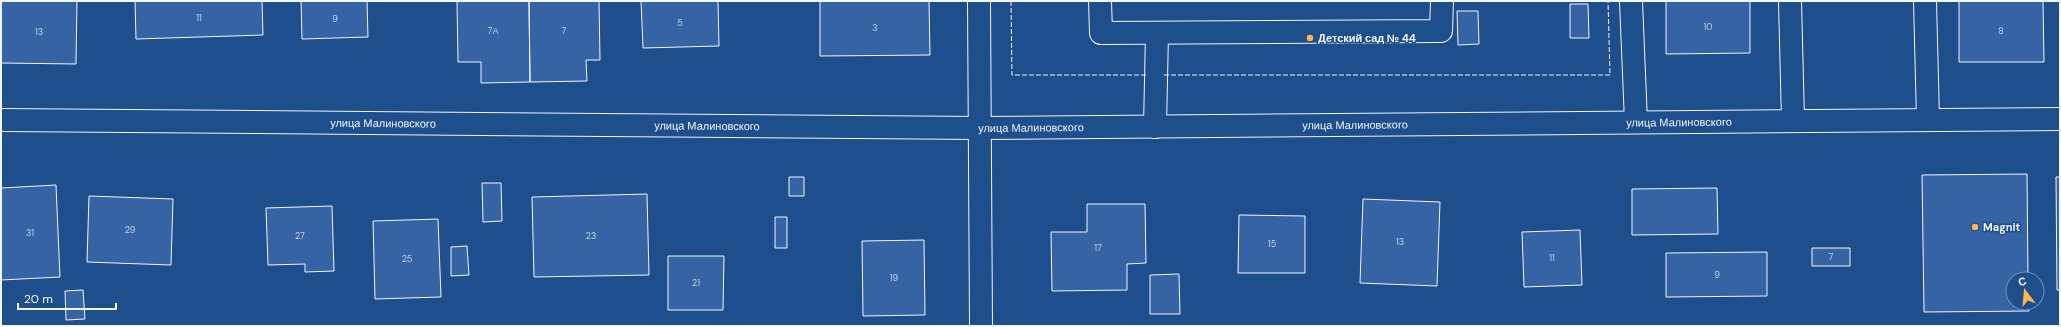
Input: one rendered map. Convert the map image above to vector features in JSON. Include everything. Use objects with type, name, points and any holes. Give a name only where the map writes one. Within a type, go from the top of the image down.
[{"type":"street","points":[[980,1],[981,326]]},
{"type":"street","points":[[1100,1],[1101,33],[1441,31],[1442,1]]},
{"type":"street","points":[[1631,1],[1636,122]]},
{"type":"street","points":[[1790,1],[1793,121]]},
{"type":"street","points":[[1925,1],[1928,120]]},
{"type":"street","points":[[1155,127],[1157,33]]},
{"type":"street","name":"улица Малиновского","points":[[1,120],[980,128],[2060,119]]},
{"type":"building","points":[[1,1],[77,1],[76,64],[1,63]]},
{"type":"building","points":[[135,1],[262,1],[263,35],[136,39]]},
{"type":"building","points":[[301,1],[367,1],[368,37],[302,39]]},
{"type":"building","points":[[457,1],[529,1],[530,82],[481,83],[481,62],[458,62]]},
{"type":"building","points":[[529,1],[599,1],[600,60],[586,60],[587,81],[530,82]]},
{"type":"building","points":[[641,1],[718,1],[719,46],[643,48]]},
{"type":"building","points":[[820,1],[929,1],[930,55],[820,56]]},
{"type":"building","points":[[1666,1],[1750,1],[1750,53],[1666,54]]},
{"type":"building","points":[[1959,1],[2043,1],[2044,62],[1959,62]]},
{"type":"building","points":[[1570,4],[1588,4],[1589,38],[1570,38]]},
{"type":"building","points":[[1457,11],[1478,11],[1479,44],[1458,45]]},
{"type":"building","name":"Magnit","points":[[2027,174],[2028,271],[2005,271],[2005,311],[2029,311],[1924,312],[1922,175]]},
{"type":"building","points":[[789,177],[804,177],[804,196],[789,196]]},
{"type":"building","points":[[2056,177],[2060,177],[2060,290],[2057,290]]},
{"type":"building","points":[[482,183],[501,183],[502,221],[483,222]]},
{"type":"building","points":[[56,185],[60,277],[1,280],[1,188]]},
{"type":"building","points":[[1717,188],[1718,234],[1632,235],[1632,189]]},
{"type":"building","points":[[647,194],[649,275],[534,277],[532,197]]},
{"type":"building","points":[[89,196],[173,199],[171,265],[87,262]]},
{"type":"building","points":[[1363,199],[1440,202],[1437,286],[1360,283]]},
{"type":"building","points":[[1087,204],[1145,204],[1146,263],[1127,264],[1127,290],[1052,291],[1051,232],[1087,232]]},
{"type":"building","points":[[332,206],[334,271],[305,272],[305,264],[268,265],[266,208]]},
{"type":"building","points":[[1239,215],[1305,216],[1305,273],[1238,273]]},
{"type":"building","points":[[775,217],[787,217],[787,248],[775,248]]},
{"type":"building","points":[[438,219],[441,297],[375,299],[373,221]]},
{"type":"building","points":[[1580,230],[1582,285],[1524,287],[1522,232]]},
{"type":"building","points":[[924,240],[925,315],[863,316],[862,241]]},
{"type":"building","points":[[467,246],[469,275],[451,276],[451,247]]},
{"type":"building","points":[[1812,248],[1850,248],[1850,266],[1812,266]]},
{"type":"building","points":[[1767,252],[1767,296],[1666,297],[1666,253]]},
{"type":"building","points":[[668,256],[724,256],[723,310],[668,310]]},
{"type":"building","points":[[1179,274],[1180,314],[1150,314],[1150,275]]},
{"type":"building","points":[[83,290],[85,319],[66,320],[65,291]]},
{"type":"fence","points":[[1011,1],[1012,75],[1148,75]]},
{"type":"fence","points":[[1164,75],[1610,75],[1608,1]]},
{"type":"place","name":"Детский сад № 44","points":[[1310,38]]},
{"type":"place","name":"Magnit","points":[[1975,227]]}]
